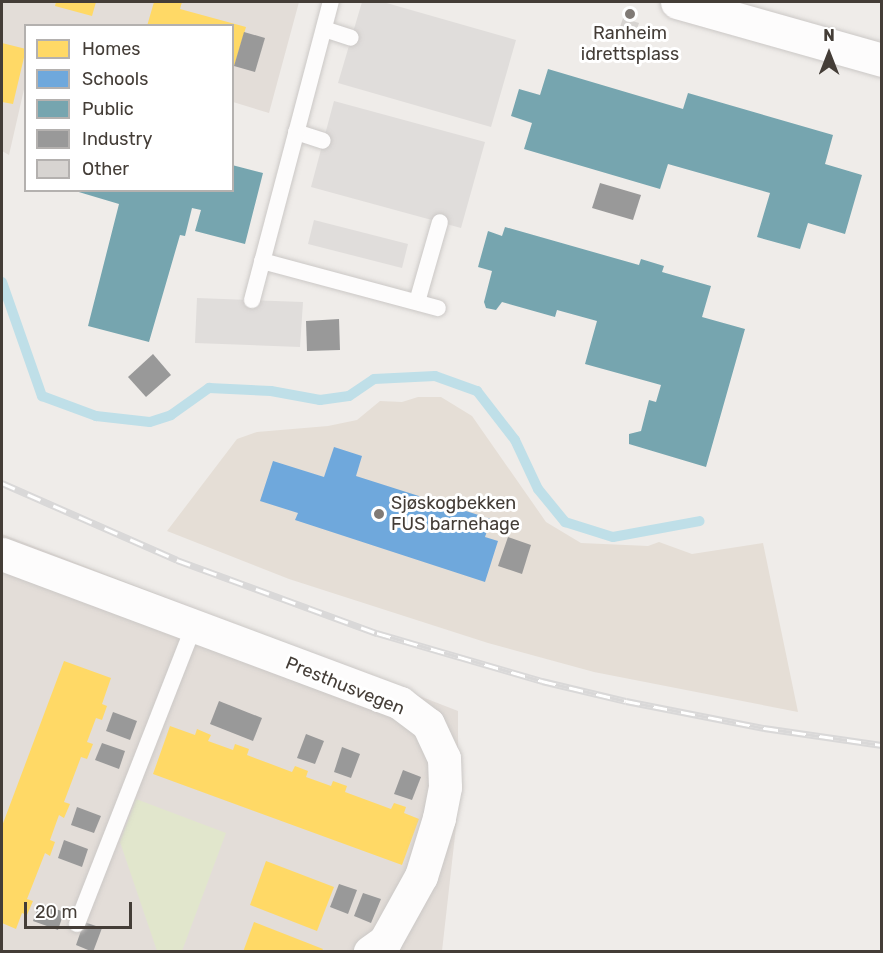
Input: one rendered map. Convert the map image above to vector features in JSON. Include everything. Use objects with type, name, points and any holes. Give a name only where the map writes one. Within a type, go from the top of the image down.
[{"type":"street","points":[[677,2],[882,60]]},
{"type":"street","name":"Presthusvegen","points":[[2,554],[194,628],[400,703],[428,724],[444,758],[446,787],[439,818],[421,876],[385,941],[370,951]]},
{"type":"lane","points":[[252,300],[331,2]]},
{"type":"lane","points":[[324,29],[351,38]]},
{"type":"lane","points":[[296,132],[323,141]]},
{"type":"lane","points":[[417,302],[440,222]]},
{"type":"lane","points":[[262,261],[438,308]]},
{"type":"lane","points":[[77,924],[194,628]]},
{"type":"shaded area","points":[[2,2],[299,2],[269,113],[234,102],[234,24],[24,24],[24,89],[9,155],[2,151]]},
{"type":"shaded area","points":[[362,2],[383,2],[516,40],[491,127],[338,83]]},
{"type":"shaded area","points":[[334,101],[485,142],[461,228],[311,187]]},
{"type":"shaded area","points":[[314,220],[408,244],[402,268],[308,244]]},
{"type":"shaded area","points":[[197,298],[303,302],[300,347],[195,343]]},
{"type":"shaded area","points":[[418,397],[441,397],[472,416],[546,522],[581,543],[648,546],[659,542],[692,554],[763,543],[798,712],[594,672],[488,643],[289,579],[167,531],[237,439],[257,432],[328,426],[357,420],[380,401],[402,402]]},
{"type":"shaded area","points":[[2,534],[458,711],[458,809],[442,951],[2,951]]},
{"type":"green space","points":[[136,799],[226,833],[182,951],[157,951],[120,842]]},
{"type":"building: Homes","points":[[56,2],[96,2],[92,16],[55,6]]},
{"type":"building: Homes","points":[[154,2],[182,2],[180,9],[246,27],[234,67],[234,24],[148,24]]},
{"type":"building: Homes","points":[[2,43],[24,48],[24,57],[13,104],[2,102]]},
{"type":"building: Homes","points":[[64,661],[111,678],[102,704],[107,706],[102,720],[96,718],[87,742],[93,744],[87,759],[81,757],[64,802],[70,804],[64,818],[59,815],[50,840],[55,842],[50,856],[45,853],[27,899],[33,901],[27,915],[22,913],[16,929],[2,923],[2,826]]},
{"type":"building: Homes","points":[[170,726],[195,735],[197,729],[211,735],[208,741],[233,750],[235,744],[249,749],[247,755],[292,772],[295,766],[308,771],[306,777],[331,786],[333,781],[347,786],[345,792],[391,809],[394,803],[406,807],[404,813],[419,819],[402,865],[153,774]]},
{"type":"building: Homes","points":[[266,861],[334,887],[317,931],[250,905]]},
{"type":"building: Homes","points":[[254,922],[323,949],[321,952],[243,952]]},
{"type":"building: Schools","points":[[334,447],[362,456],[356,476],[491,519],[485,537],[498,541],[485,582],[295,520],[298,513],[260,501],[273,461],[324,477]]},
{"type":"building: Public","points":[[548,69],[683,109],[688,93],[833,135],[825,164],[862,175],[845,234],[808,223],[800,249],[757,237],[770,193],[668,164],[660,189],[524,149],[532,123],[511,116],[519,89],[540,95]]},
{"type":"building: Public","points":[[234,166],[263,173],[245,244],[195,231],[201,210],[192,208],[185,236],[180,235],[149,342],[88,326],[119,204],[79,192],[234,192]]},
{"type":"building: Public","points":[[505,227],[639,265],[641,259],[664,266],[662,272],[711,286],[702,317],[745,329],[706,467],[629,444],[629,434],[641,431],[649,400],[656,402],[661,385],[585,364],[597,321],[557,310],[555,317],[502,302],[496,310],[486,308],[484,302],[492,271],[478,267],[488,231],[502,236]]},
{"type":"building: Industry","points":[[244,32],[265,38],[255,72],[234,66]]},
{"type":"building: Industry","points":[[600,183],[641,195],[633,220],[592,208]]},
{"type":"building: Industry","points":[[339,319],[340,350],[307,351],[306,321]]},
{"type":"building: Industry","points":[[153,354],[171,375],[146,397],[128,377]]},
{"type":"building: Industry","points":[[508,537],[531,545],[522,574],[498,566]]},
{"type":"building: Industry","points":[[219,701],[262,718],[253,741],[210,724]]},
{"type":"building: Industry","points":[[113,712],[137,721],[130,740],[106,731]]},
{"type":"building: Industry","points":[[306,734],[324,741],[315,764],[297,758]]},
{"type":"building: Industry","points":[[102,743],[125,751],[119,769],[95,760]]},
{"type":"building: Industry","points":[[342,747],[360,754],[351,778],[334,772]]},
{"type":"building: Industry","points":[[403,770],[421,777],[412,800],[394,794]]},
{"type":"building: Industry","points":[[77,807],[101,816],[94,833],[71,825]]},
{"type":"building: Industry","points":[[64,840],[88,849],[82,867],[58,858]]},
{"type":"building: Industry","points":[[339,884],[357,890],[348,914],[330,907]]},
{"type":"building: Industry","points":[[363,893],[381,899],[371,923],[354,916]]},
{"type":"building: Industry","points":[[40,903],[64,912],[58,930],[33,921]]},
{"type":"building: Industry","points":[[84,922],[102,928],[93,952],[76,945]]},
{"type":"building: Other","points":[[623,18],[639,23],[636,32],[620,27]]},
{"type":"waterway","points":[[2,282],[42,396],[96,416],[150,422],[171,415],[209,388],[271,391],[320,400],[349,396],[374,379],[435,376],[477,391],[515,440],[538,489],[565,522],[613,537],[700,521]]},
{"type":"railway","points":[[2,483],[177,560],[377,633],[542,681],[626,701],[764,728],[882,745]]},
{"type":"place","name":"Ranheim idrettsplass","points":[[630,14]]},
{"type":"place","name":"Sjøskogbekken FUS barnehage","points":[[379,514]]}]
